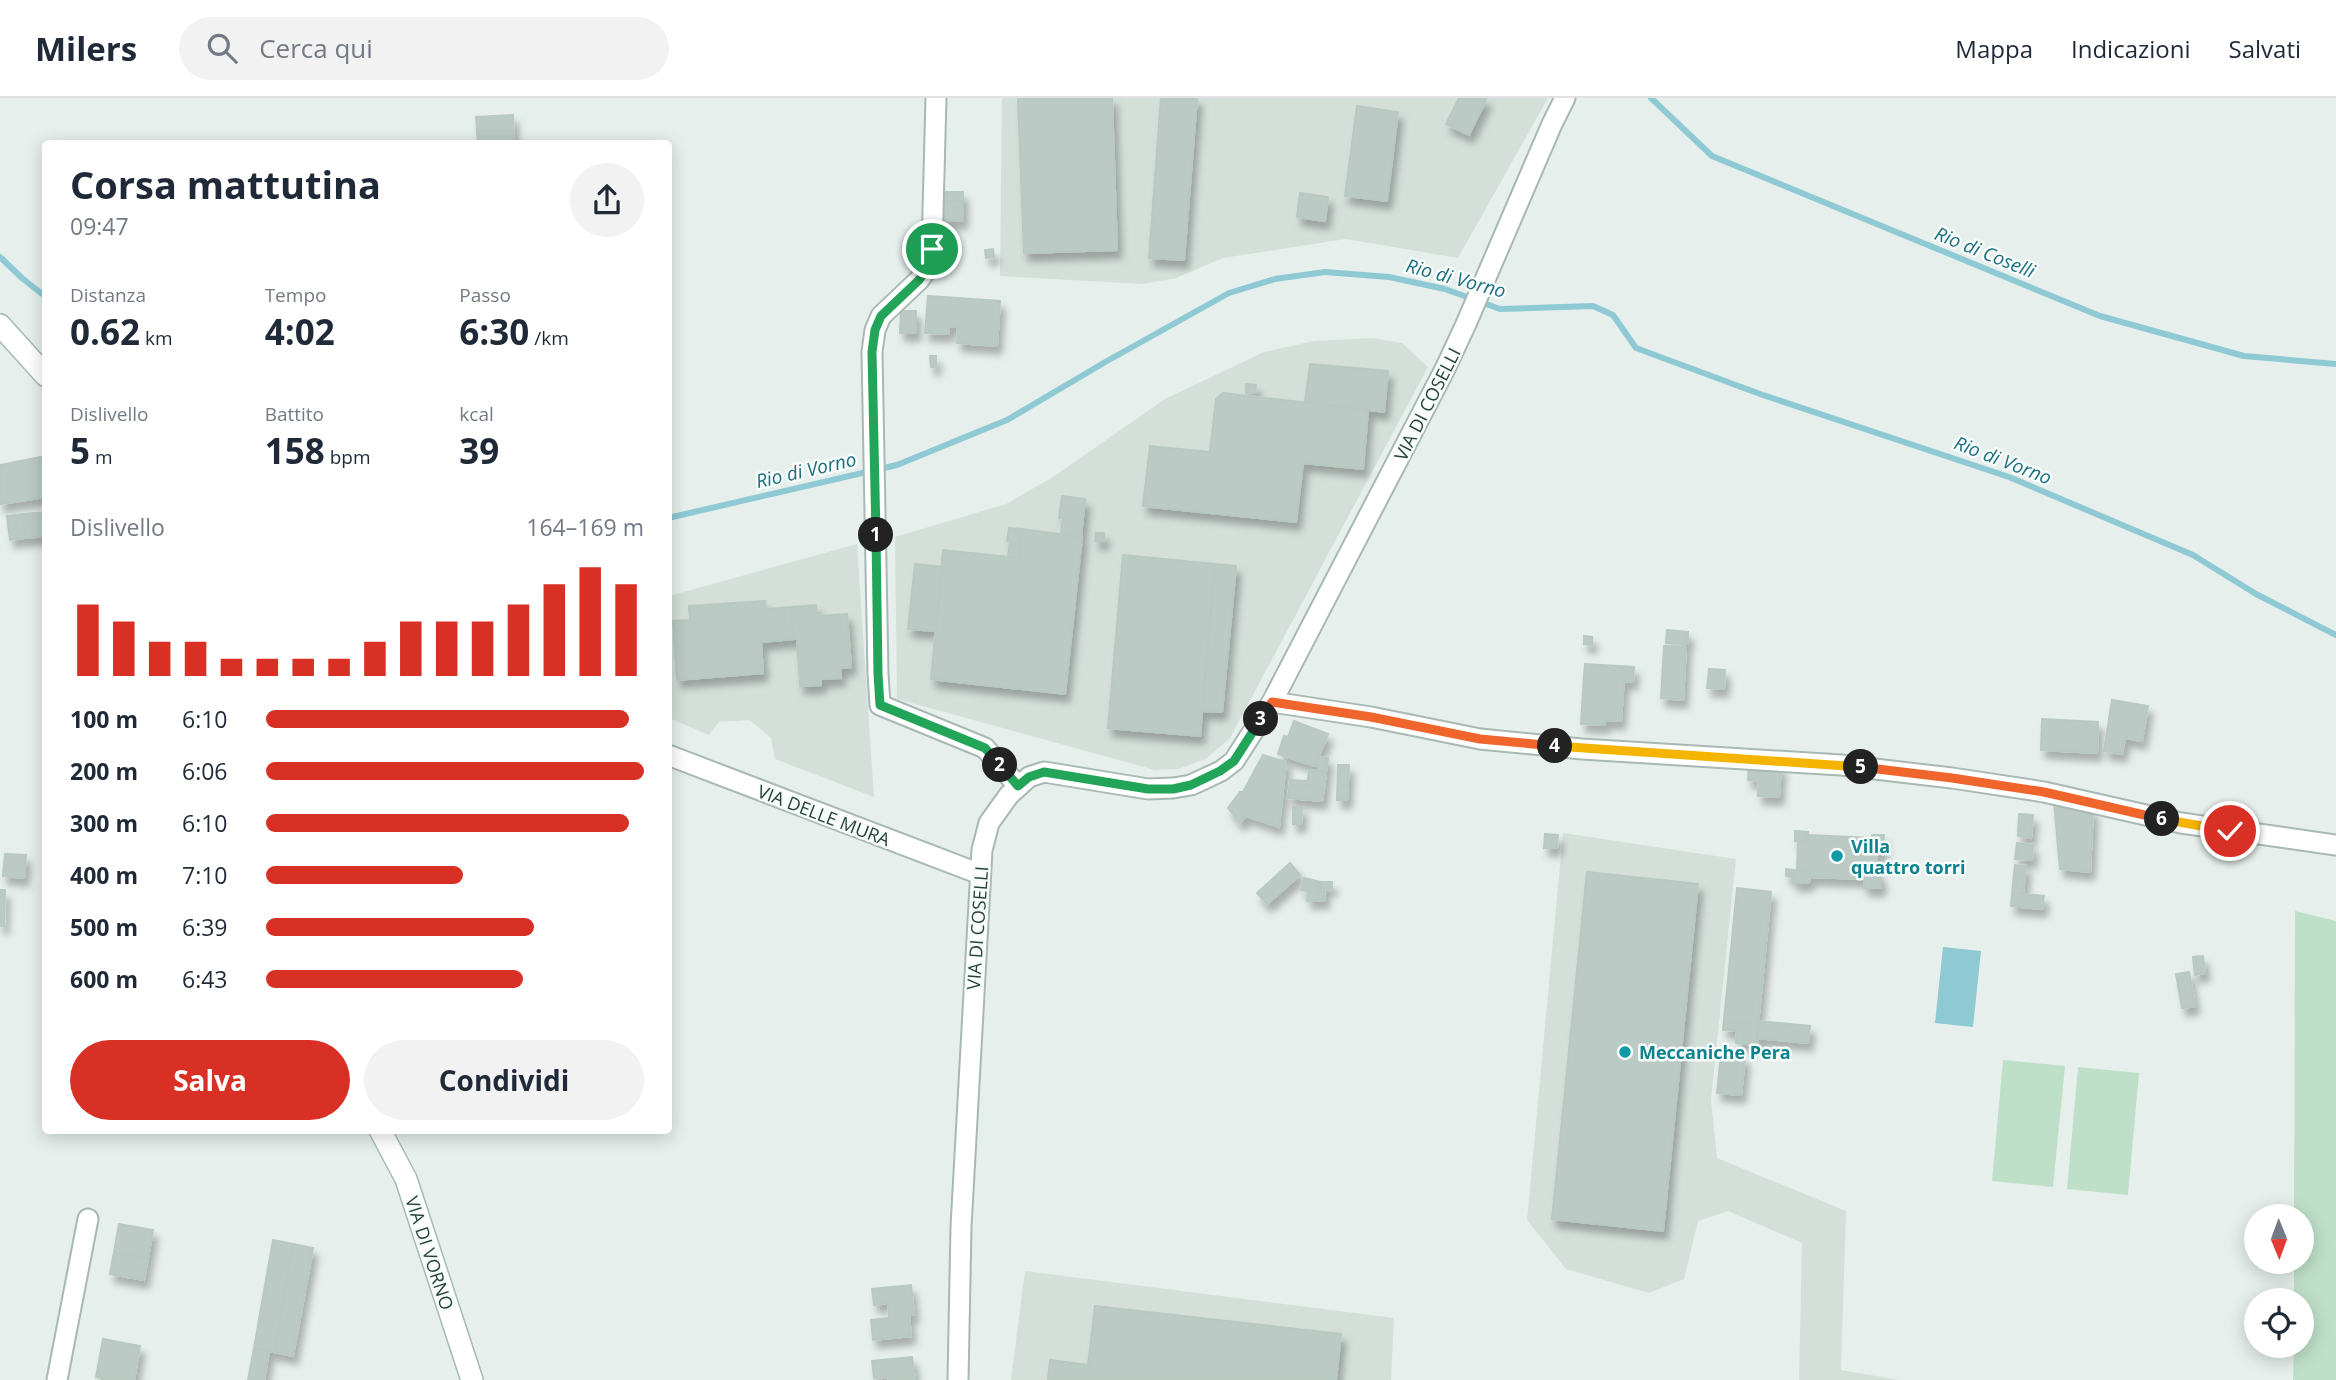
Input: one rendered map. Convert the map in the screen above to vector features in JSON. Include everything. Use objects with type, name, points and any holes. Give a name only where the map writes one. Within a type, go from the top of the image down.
[{"type":"street","points":[[936,98],[932,249],[929,266],[919,280],[881,316],[875,330],[872,352],[880,705],[985,748],[1018,786]]},
{"type":"street","name":"VIA DI COSELLI","points":[[958,1380],[961,1227],[980,874],[982,850],[989,823],[1018,786],[1029,777],[1044,772],[1148,789],[1173,789],[1191,785],[1234,761],[1272,702],[1466,324],[1565,98]]},
{"type":"street","points":[[0,325],[42,372]]},
{"type":"street","points":[[1272,702],[1371,717],[1480,739],[1582,749],[1841,765],[1952,778],[2044,792],[2181,823],[2336,845]]},
{"type":"street","name":"VIA DELLE MURA","points":[[672,757],[980,874]]},
{"type":"street","name":"VIA DI VORNO","points":[[382,1134],[406,1179],[472,1380]]},
{"type":"street","points":[[58,1380],[88,1219]]},
{"type":"shaded area","points":[[1002,98],[1548,98],[1458,258],[1346,239],[1223,258],[1176,278],[1143,284],[1000,276]]},
{"type":"shaded area","points":[[1373,338],[1402,343],[1428,367],[1230,738],[1206,759],[1178,769],[1155,770],[897,699],[895,537],[1006,504],[1053,477],[1165,399],[1264,352],[1314,341]]},
{"type":"shaded area","points":[[857,544],[874,797],[775,759],[771,738],[750,720],[719,722],[709,735],[672,719],[672,595]]},
{"type":"shaded area","points":[[1563,833],[1736,859],[1711,1100],[1717,1158],[1846,1211],[1841,1370],[1899,1380],[1799,1380],[1802,1243],[1728,1211],[1698,1221],[1684,1279],[1649,1293],[1566,1269],[1527,1220]]},
{"type":"shaded area","points":[[1025,1271],[1394,1318],[1391,1380],[1011,1380]]},
{"type":"green space","points":[[2295,911],[2336,921],[2336,1380],[2293,1380],[2294,1358],[2314,1358],[2314,1288],[2294,1288],[2294,1274],[2314,1274],[2314,1204],[2294,1204]]},
{"type":"green space","points":[[2003,1060],[2065,1066],[2053,1187],[1992,1181]]},
{"type":"green space","points":[[2078,1067],[2139,1073],[2128,1195],[2067,1189]]},
{"type":"water","points":[[1943,947],[1981,951],[1973,1027],[1935,1023]]},
{"type":"building","points":[[1018,98],[1112,98],[1117,250],[1024,253]]},
{"type":"building","points":[[1161,98],[1197,98],[1184,260],[1149,258]]},
{"type":"building","points":[[1459,98],[1487,98],[1469,135],[1446,124]]},
{"type":"building","points":[[1357,106],[1398,112],[1387,201],[1345,196]]},
{"type":"building","points":[[513,115],[514,140],[478,140],[476,117]]},
{"type":"building","points":[[942,192],[963,192],[963,201],[942,201]]},
{"type":"building","points":[[1300,193],[1328,197],[1325,221],[1297,217]]},
{"type":"building","points":[[942,201],[963,201],[963,221],[942,221]]},
{"type":"building","points":[[993,249],[994,257],[986,258],[985,250]]},
{"type":"building","points":[[928,296],[1000,301],[997,346],[957,343],[958,327],[949,327],[949,334],[925,333]]},
{"type":"building","points":[[901,311],[916,311],[916,333],[900,333]]},
{"type":"building","points":[[930,356],[936,356],[936,367],[931,367]]},
{"type":"building","points":[[1310,364],[1388,371],[1384,412],[1305,402]]},
{"type":"building","points":[[1246,384],[1256,385],[1255,393],[1246,393]]},
{"type":"building","points":[[1223,393],[1368,410],[1363,469],[1303,463],[1296,522],[1143,506],[1150,446],[1210,452],[1216,399]]},
{"type":"building","points":[[42,457],[42,498],[0,504],[0,465]]},
{"type":"building","points":[[1062,496],[1085,499],[1081,537],[1061,534],[1063,518],[1059,518]]},
{"type":"building","points":[[42,512],[42,536],[25,538],[23,514]]},
{"type":"building","points":[[23,514],[25,538],[10,540],[7,516]]},
{"type":"building","points":[[1009,528],[1022,529],[1019,558],[1008,557]]},
{"type":"building","points":[[1022,529],[1082,537],[1065,694],[931,679],[943,550],[1019,558]]},
{"type":"building","points":[[1096,533],[1104,533],[1104,541],[1095,541]]},
{"type":"building","points":[[1123,555],[1215,564],[1200,736],[1108,728]]},
{"type":"building","points":[[915,564],[943,567],[936,631],[908,629]]},
{"type":"building","points":[[1215,564],[1236,566],[1222,712],[1202,711]]},
{"type":"building","points":[[765,601],[766,609],[791,607],[793,639],[761,642],[763,673],[677,680],[673,621],[690,620],[689,606]]},
{"type":"building","points":[[816,605],[817,616],[847,614],[851,667],[840,668],[841,678],[821,679],[821,685],[800,686],[797,639],[793,639],[791,607]]},
{"type":"building","points":[[1667,630],[1688,632],[1688,644],[1666,643]]},
{"type":"building","points":[[1584,636],[1592,637],[1592,645],[1584,644]]},
{"type":"building","points":[[1664,646],[1686,647],[1683,700],[1661,698]]},
{"type":"building","points":[[1585,664],[1634,667],[1633,682],[1624,681],[1624,677],[1584,675]]},
{"type":"building","points":[[1709,669],[1725,670],[1724,689],[1707,688]]},
{"type":"building","points":[[1584,675],[1624,677],[1621,721],[1605,721],[1605,725],[1581,724]]},
{"type":"building","points":[[2112,700],[2148,706],[2142,741],[2125,738],[2122,754],[2104,751]]},
{"type":"building","points":[[2042,719],[2098,722],[2097,753],[2041,750]]},
{"type":"building","points":[[1294,721],[1328,734],[1315,766],[1278,754],[1284,736],[1288,737]]},
{"type":"building","points":[[1263,755],[1286,762],[1279,827],[1246,816],[1240,823],[1228,808],[1240,792],[1243,792]]},
{"type":"building","points":[[1319,757],[1328,758],[1326,772],[1318,771]]},
{"type":"building","points":[[1749,764],[1760,765],[1759,781],[1748,780]]},
{"type":"building","points":[[1338,765],[1349,765],[1347,800],[1337,800]]},
{"type":"building","points":[[1760,765],[1781,766],[1779,797],[1758,796]]},
{"type":"building","points":[[1309,770],[1326,772],[1324,789],[1307,785]]},
{"type":"building","points":[[1290,780],[1308,781],[1307,785],[1324,789],[1322,801],[1288,798]]},
{"type":"building","points":[[2054,802],[2093,810],[2090,872],[2060,869]]},
{"type":"building","points":[[1293,807],[1302,807],[1301,824],[1293,824]]},
{"type":"building","points":[[2019,814],[2033,815],[2031,838],[2018,836]]},
{"type":"building","points":[[1795,831],[1808,832],[1808,842],[1795,841]]},
{"type":"building","points":[[1545,834],[1558,835],[1557,848],[1544,848]]},
{"type":"building","name":"Villa quattro torri","points":[[1808,835],[1872,838],[1872,852],[1877,853],[1876,875],[1865,874],[1864,879],[1809,877],[1810,871],[1797,870],[1798,841],[1808,842]]},
{"type":"building","points":[[1872,835],[1884,835],[1883,853],[1872,852]]},
{"type":"building","points":[[2017,843],[2033,845],[2032,860],[2015,859]]},
{"type":"building","points":[[5,854],[26,855],[24,878],[3,876]]},
{"type":"building","points":[[1290,863],[1300,875],[1267,904],[1257,893]]},
{"type":"building","points":[[2015,865],[2026,866],[2023,894],[2012,893]]},
{"type":"building","points":[[1786,869],[1794,870],[1793,877],[1786,876]]},
{"type":"building","points":[[1794,870],[1810,871],[1809,883],[1793,883]]},
{"type":"building","name":"Meccaniche Pera","points":[[1587,872],[1698,884],[1663,1231],[1552,1219]]},
{"type":"building","points":[[1865,874],[1881,875],[1881,888],[1864,888]]},
{"type":"building","points":[[1304,878],[1321,882],[1319,891],[1324,890],[1325,900],[1307,901],[1308,891],[1301,890]]},
{"type":"building","points":[[1321,882],[1332,882],[1332,888],[1321,888]]},
{"type":"building","points":[[1737,888],[1771,892],[1758,1025],[1727,1022],[1727,1030],[1723,1030]]},
{"type":"building","points":[[0,890],[5,890],[4,926],[0,926]]},
{"type":"building","points":[[2012,893],[2044,896],[2042,909],[2011,906]]},
{"type":"building","points":[[2203,956],[2205,973],[2195,975],[2193,957]]},
{"type":"building","points":[[2189,972],[2195,1006],[2182,1008],[2176,974]]},
{"type":"building","points":[[1758,1021],[1810,1026],[1808,1043],[1757,1038]]},
{"type":"building","points":[[1727,1022],[1758,1025],[1757,1045],[1736,1043],[1737,1031],[1727,1030]]},
{"type":"building","points":[[1721,1054],[1745,1057],[1741,1095],[1717,1093]]},
{"type":"building","points":[[119,1224],[153,1230],[148,1258],[114,1252]]},
{"type":"building","points":[[273,1240],[293,1244],[274,1352],[254,1348]]},
{"type":"building","points":[[293,1244],[313,1248],[293,1356],[274,1352]]},
{"type":"building","points":[[114,1252],[148,1258],[144,1280],[110,1274]]},
{"type":"building","points":[[911,1285],[914,1315],[909,1315],[911,1336],[873,1340],[871,1320],[889,1318],[888,1303],[874,1305],[872,1289]]},
{"type":"building","points":[[1095,1306],[1341,1334],[1336,1380],[1048,1380],[1050,1360],[1088,1365]]},
{"type":"building","points":[[103,1339],[140,1346],[134,1380],[102,1380],[96,1377]]},
{"type":"building","points":[[254,1348],[269,1351],[264,1380],[248,1380]]},
{"type":"building","points":[[912,1357],[915,1380],[874,1378],[872,1361]]},
{"type":"waterway","name":"Rio di Coselli","points":[[1651,98],[1712,156],[2100,316],[2244,356],[2336,364]]},
{"type":"waterway","name":"Rio di Vorno","points":[[0,257],[42,294]]},
{"type":"waterway","name":"Rio di Vorno","points":[[672,517],[897,465],[1007,420],[1229,293],[1275,279],[1325,272],[1389,277],[1445,289],[1500,309],[1593,306],[1613,315],[1636,348],[1760,394],[2009,477],[2193,555],[2256,594],[2336,635]]},
{"type":"place","name":"Villa quattro torri","points":[[1837,856]]},
{"type":"place","name":"Meccaniche Pera","points":[[1625,1052]]},
{"type":"route","points":[[932,249],[929,266],[919,280],[881,316],[875,330],[872,352],[880,705],[985,748],[1018,786],[1029,777],[1044,772],[1148,789],[1173,789],[1191,785],[1234,761],[1272,702],[1371,717],[1480,739],[1582,749],[1841,765],[1952,778],[2044,792],[2181,823],[2230,831]]}]
